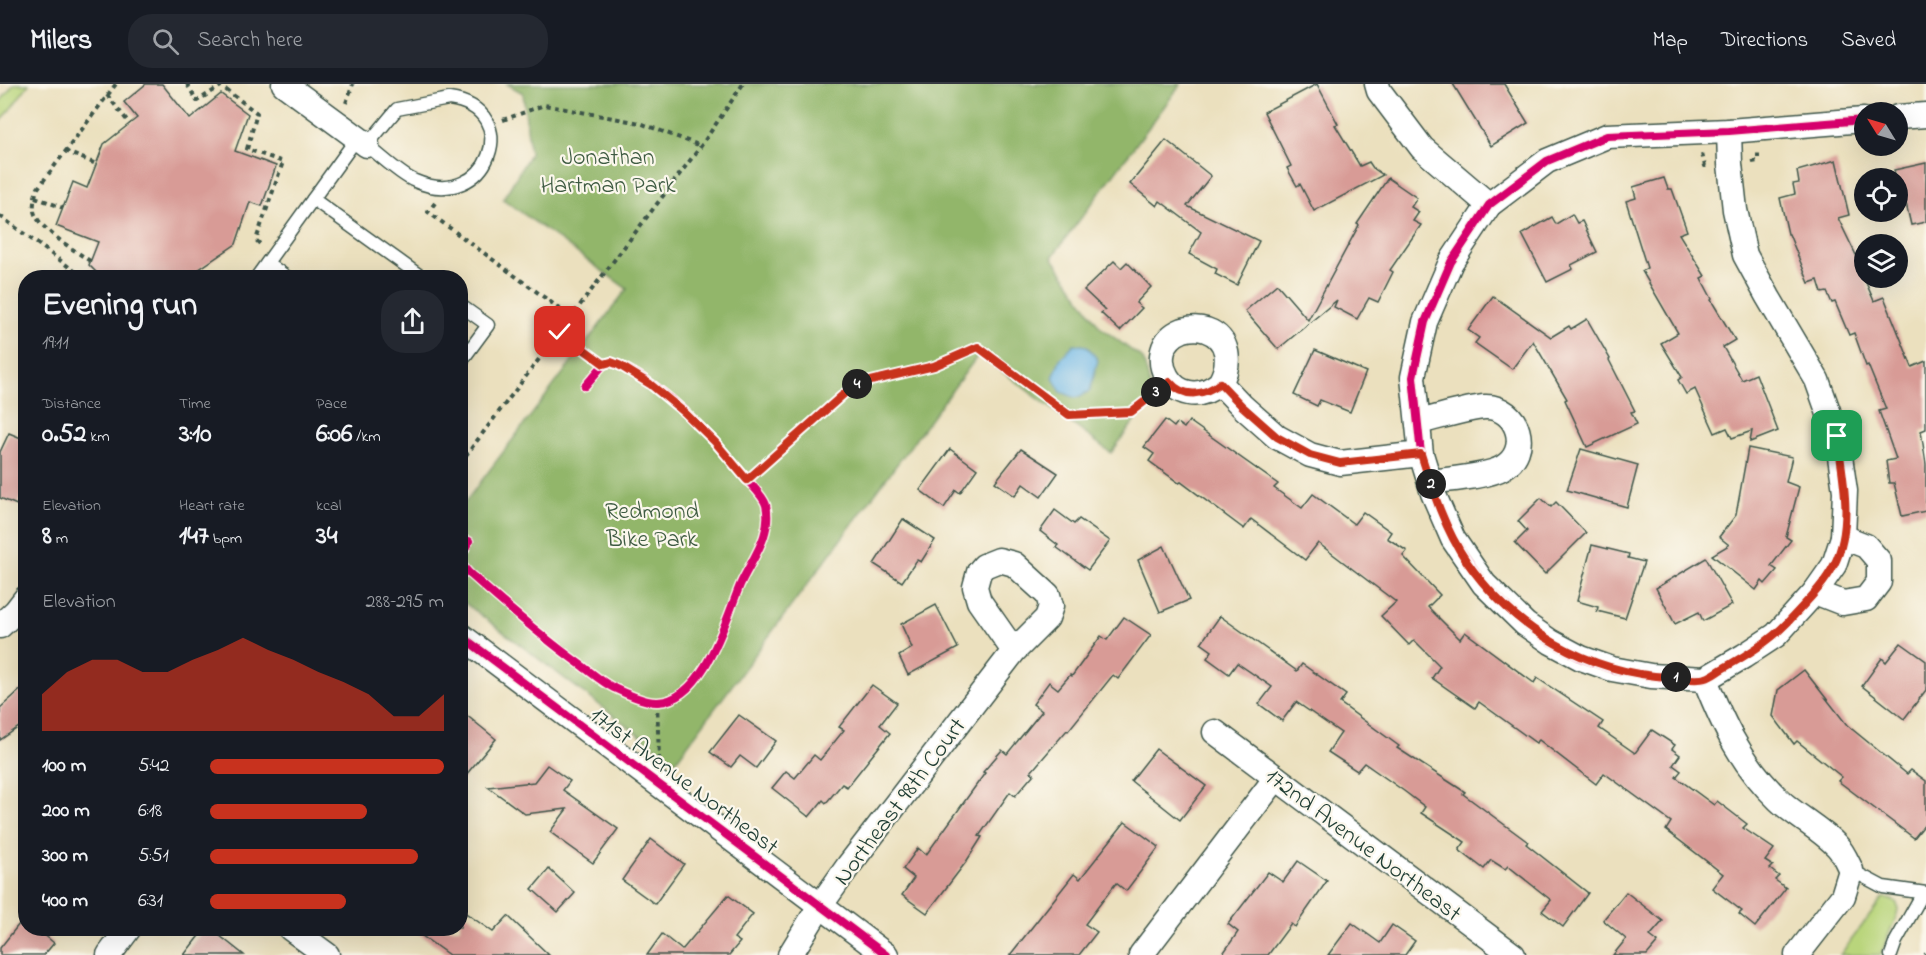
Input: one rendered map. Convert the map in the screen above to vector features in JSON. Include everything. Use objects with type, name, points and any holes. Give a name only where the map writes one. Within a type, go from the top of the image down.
[{"type":"street","points":[[284,84],[362,142]]},
{"type":"street","points":[[1377,84],[1379,91],[1422,148],[1489,205]]},
{"type":"street","points":[[1908,116],[1926,115]]},
{"type":"street","points":[[1729,131],[1735,210],[1745,255],[1817,380],[1837,436],[1845,491],[1843,537],[1834,565],[1815,592],[1776,634],[1705,679],[1651,676],[1612,669],[1581,658],[1551,642],[1525,624],[1491,591],[1467,562],[1453,539],[1421,454],[1413,377],[1425,322],[1452,262],[1489,205],[1547,161],[1607,136],[1729,131],[1854,121]]},
{"type":"street","points":[[1198,328],[1208,330],[1217,336],[1227,353],[1228,364],[1220,383],[1202,393],[1192,394],[1182,392],[1170,382],[1162,368],[1162,358],[1164,348],[1170,339],[1178,332],[1198,328]]},
{"type":"street","points":[[1220,383],[1277,437],[1310,455],[1340,463],[1421,454]]},
{"type":"street","points":[[1418,422],[1485,407],[1502,411],[1510,416],[1519,432],[1520,441],[1514,458],[1501,469],[1430,482]]},
{"type":"street","points":[[1815,592],[1843,603],[1866,599],[1879,582],[1879,561],[1866,546],[1843,537]]},
{"type":"street","points":[[0,626],[18,608]]},
{"type":"street","name":"171st Avenue Northeast","points":[[468,641],[886,955]]},
{"type":"street","name":"Northeast 98th Court","points":[[790,955],[849,865],[1014,651]]},
{"type":"street","points":[[1705,679],[1734,746],[1754,773],[1779,801],[1839,847],[1851,870],[1843,896],[1797,955]]},
{"type":"street","name":"172nd Avenue Northeast","points":[[1215,732],[1513,955]]},
{"type":"street","points":[[1141,955],[1276,778]]},
{"type":"street","points":[[109,955],[123,936]]},
{"type":"street","points":[[301,936],[327,955]]},
{"type":"lane","points":[[262,270],[314,199],[362,142],[397,109],[449,99],[461,101],[482,114],[489,125],[492,140],[489,156],[482,169],[470,180],[446,188],[414,181],[362,142]]},
{"type":"lane","points":[[314,199],[412,270]]},
{"type":"lane","points":[[267,263],[277,270]]},
{"type":"lane","points":[[468,311],[488,325],[468,352]]},
{"type":"lane","points":[[1851,870],[1882,887],[1924,893],[1896,941],[1891,955]]},
{"type":"path","points":[[90,261],[39,221],[34,211],[35,197],[38,188],[116,84]]},
{"type":"path","points":[[187,84],[198,101],[221,86],[257,114],[247,149],[283,162],[256,240],[260,244],[254,252]]},
{"type":"path","points":[[468,453],[701,146],[743,84]]},
{"type":"path","points":[[107,96],[130,124]]},
{"type":"path","points":[[489,125],[544,105],[640,123],[701,146]]},
{"type":"path","points":[[65,152],[96,164]]},
{"type":"path","points":[[35,197],[63,208]]},
{"type":"path","points":[[428,212],[571,317]]},
{"type":"path","points":[[0,216],[73,270]]},
{"type":"path","points":[[560,332],[608,363],[598,371]]},
{"type":"path","points":[[747,480],[854,385],[934,366],[978,347],[1069,415],[1131,412],[1170,382]]},
{"type":"path","points":[[741,472],[753,488]]},
{"type":"path","points":[[659,758],[653,701],[666,700]]},
{"type":"green space","points":[[14,84],[29,84],[0,123],[0,102]]},
{"type":"green space","points":[[507,84],[1181,84],[1052,257],[1100,327],[1143,359],[1153,396],[1111,453],[979,354],[675,762],[468,605],[468,498],[627,289],[503,199],[530,154],[523,93]]},
{"type":"green space","points":[[1883,898],[1896,902],[1898,907],[1881,955],[1840,955]]},
{"type":"water","points":[[1074,344],[1087,346],[1098,360],[1090,391],[1076,398],[1061,392],[1053,378],[1060,359]]},
{"type":"building","points":[[146,84],[162,84],[190,119],[221,94],[248,114],[235,151],[276,166],[262,206],[250,202],[236,244],[198,270],[94,270],[89,265],[98,242],[56,226],[73,182],[87,188],[104,144],[137,118],[124,102]]},
{"type":"building","points":[[1317,84],[1338,124],[1335,125],[1360,166],[1369,162],[1383,175],[1314,211],[1300,184],[1297,186],[1287,168],[1291,166],[1264,112]]},
{"type":"building","points":[[1453,84],[1504,84],[1528,123],[1491,146]]},
{"type":"building","points":[[1166,140],[1211,176],[1187,206],[1259,241],[1237,285],[1215,274],[1217,269],[1189,254],[1201,232],[1160,201],[1157,206],[1130,184]]},
{"type":"building","points":[[1836,160],[1849,215],[1838,218],[1854,251],[1854,288],[1868,288],[1874,301],[1884,297],[1912,367],[1926,361],[1926,429],[1921,431],[1926,464],[1926,511],[1902,516],[1894,483],[1889,483],[1886,461],[1896,459],[1879,411],[1886,409],[1854,333],[1849,335],[1835,302],[1832,303],[1827,292],[1822,293],[1818,280],[1809,283],[1788,234],[1780,198],[1795,194],[1793,184],[1799,183],[1797,171]]},
{"type":"building","points":[[1926,163],[1926,222],[1911,225],[1908,212],[1908,168],[1903,168]]},
{"type":"building","points":[[1388,178],[1417,198],[1411,207],[1419,212],[1413,221],[1421,225],[1390,270],[1393,272],[1378,302],[1369,298],[1357,319],[1334,307],[1337,300],[1278,349],[1245,311],[1277,284],[1308,320],[1359,225],[1357,224]]},
{"type":"building","points":[[1664,178],[1668,189],[1672,189],[1687,231],[1679,234],[1705,276],[1701,278],[1711,300],[1735,340],[1723,347],[1742,380],[1756,374],[1778,431],[1750,442],[1752,431],[1732,438],[1727,428],[1715,433],[1695,389],[1686,394],[1678,380],[1682,377],[1661,343],[1678,333],[1642,271],[1647,268],[1626,201],[1636,198],[1633,187]]},
{"type":"building","points":[[1572,214],[1577,223],[1582,221],[1597,252],[1571,265],[1573,269],[1547,282],[1522,234],[1552,217],[1556,224]]},
{"type":"building","points":[[1114,261],[1121,268],[1127,262],[1151,287],[1136,303],[1142,308],[1120,331],[1101,313],[1105,310],[1084,290]]},
{"type":"building","points":[[1493,296],[1551,337],[1587,319],[1610,359],[1635,411],[1631,412],[1637,424],[1587,447],[1565,400],[1567,399],[1533,341],[1512,369],[1475,343],[1479,338],[1468,330]]},
{"type":"building","points":[[1315,350],[1366,372],[1350,412],[1320,400],[1317,406],[1294,395]]},
{"type":"building","points":[[1165,420],[1174,427],[1177,423],[1184,428],[1189,421],[1278,484],[1274,488],[1302,508],[1313,494],[1354,524],[1363,512],[1391,532],[1387,538],[1407,551],[1403,556],[1440,595],[1428,607],[1460,639],[1465,632],[1534,683],[1537,678],[1603,722],[1599,728],[1635,753],[1652,730],[1675,745],[1672,749],[1680,755],[1673,765],[1681,771],[1676,777],[1714,805],[1717,801],[1747,824],[1743,828],[1774,849],[1765,861],[1773,866],[1770,869],[1779,876],[1775,880],[1786,888],[1755,927],[1739,914],[1742,911],[1712,888],[1723,874],[1666,830],[1671,822],[1604,773],[1596,784],[1539,740],[1536,743],[1479,702],[1475,708],[1432,678],[1440,666],[1414,640],[1409,645],[1381,616],[1396,602],[1318,543],[1305,560],[1251,519],[1244,529],[1149,461],[1154,454],[1144,447]]},
{"type":"building","points":[[9,433],[18,437],[17,505],[0,498],[0,452]]},
{"type":"building","points":[[1748,448],[1792,457],[1786,482],[1799,487],[1786,537],[1791,540],[1771,566],[1777,570],[1765,584],[1762,581],[1756,590],[1712,555],[1729,545],[1719,537],[1736,515]]},
{"type":"building","points":[[950,449],[977,469],[960,493],[956,490],[944,508],[920,490]]},
{"type":"building","points":[[1021,449],[1058,473],[1041,497],[1023,484],[1015,496],[995,482]]},
{"type":"building","points":[[1581,449],[1638,465],[1627,507],[1567,490]]},
{"type":"building","points":[[1541,498],[1551,507],[1556,502],[1586,533],[1545,574],[1515,543],[1527,531],[1518,521]]},
{"type":"building","points":[[1055,510],[1074,524],[1079,519],[1110,541],[1088,570],[1056,547],[1058,545],[1040,531]]},
{"type":"building","points":[[903,519],[935,540],[921,562],[917,560],[902,582],[874,564]]},
{"type":"building","points":[[1592,545],[1629,554],[1628,558],[1644,562],[1625,618],[1597,611],[1598,607],[1577,601]]},
{"type":"building","points":[[1164,546],[1189,600],[1160,612],[1138,560]]},
{"type":"building","points":[[1706,558],[1732,605],[1703,621],[1699,612],[1675,624],[1656,588]]},
{"type":"building","points":[[936,605],[958,648],[908,675],[899,656],[912,648],[901,624]]},
{"type":"building","points":[[1220,616],[1297,671],[1302,664],[1346,695],[1340,703],[1399,746],[1397,748],[1465,792],[1463,794],[1528,842],[1526,844],[1588,893],[1563,927],[1542,911],[1551,900],[1508,866],[1505,869],[1491,860],[1484,869],[1459,850],[1465,842],[1421,813],[1425,807],[1404,791],[1364,763],[1357,771],[1328,752],[1341,733],[1296,702],[1282,721],[1259,704],[1272,687],[1237,663],[1229,674],[1207,658],[1212,651],[1201,643]]},
{"type":"building","points":[[1124,617],[1151,635],[1118,679],[1113,675],[1031,772],[1034,774],[1015,796],[1010,792],[979,836],[982,837],[966,862],[927,913],[902,895],[914,878],[903,869],[918,848],[926,855],[985,773],[983,772],[1002,750],[1007,754],[1042,711],[1033,704],[1049,682],[1058,689],[1070,675],[1072,676],[1101,636],[1107,640]]},
{"type":"building","points":[[1901,643],[1926,661],[1926,690],[1904,719],[1862,686],[1882,658],[1886,662]]},
{"type":"building","points":[[1804,670],[1847,725],[1907,774],[1911,770],[1926,781],[1926,823],[1914,838],[1838,781],[1842,777],[1797,741],[1794,744],[1773,716],[1778,690]]},
{"type":"building","points":[[872,685],[897,703],[880,725],[890,733],[847,787],[842,784],[826,803],[823,800],[809,817],[772,788],[786,771],[795,778],[814,755],[820,760],[844,730],[839,727]]},
{"type":"building","points":[[18,692],[18,728],[0,740],[0,708]]},
{"type":"building","points":[[739,715],[776,741],[756,768],[740,756],[731,767],[710,752]]},
{"type":"building","points":[[468,716],[496,739],[468,772]]},
{"type":"building","points":[[1156,749],[1206,786],[1180,820],[1131,781]]},
{"type":"building","points":[[547,765],[570,781],[563,790],[618,829],[593,863],[550,832],[567,809],[525,814],[488,787],[534,782]]},
{"type":"building","points":[[1125,822],[1159,847],[1126,891],[1116,883],[1085,924],[1097,932],[1079,955],[1010,955],[1074,874],[1080,879]]},
{"type":"building","points":[[651,839],[684,864],[655,904],[622,880]]},
{"type":"building","points":[[1298,861],[1327,881],[1295,927],[1291,924],[1268,955],[1222,955],[1238,932],[1228,924],[1268,872],[1283,882]]},
{"type":"building","points":[[549,869],[575,893],[558,912],[532,889]]},
{"type":"building","points":[[1626,892],[1663,921],[1650,936],[1658,942],[1647,955],[1613,955],[1626,939],[1603,920]]},
{"type":"building","points":[[728,895],[753,914],[734,938],[740,942],[729,955],[647,955],[662,934],[682,950]]},
{"type":"building","points":[[468,915],[493,932],[508,916],[549,955],[449,955],[422,936],[468,936]]},
{"type":"building","points":[[1352,923],[1380,943],[1392,925],[1415,941],[1405,955],[1328,955]]},
{"type":"building","points":[[18,925],[18,936],[46,936],[54,943],[44,955],[0,955],[0,948]]},
{"type":"building","points":[[199,936],[220,936],[244,955],[184,955]]},
{"type":"cycle path","points":[[1705,679],[1651,676],[1612,669],[1581,658],[1551,642],[1525,624],[1484,584],[1453,539],[1433,493],[1421,454],[1413,377],[1425,322],[1451,262],[1489,205],[1547,161],[1607,136],[1729,131],[1854,121]]},
{"type":"cycle path","points":[[468,572],[538,632],[598,678],[636,697],[658,702],[674,698],[688,688],[711,656],[740,585],[764,537],[766,505],[762,497],[700,427],[649,382],[611,362],[604,364],[585,386]]},
{"type":"cycle path","points":[[468,641],[886,955]]},
{"type":"route","points":[[560,332],[604,364],[611,362],[619,365],[650,384],[715,442],[747,480],[854,385],[934,366],[978,347],[1069,415],[1131,412],[1170,382],[1182,392],[1192,394],[1202,393],[1220,383],[1277,437],[1310,455],[1340,463],[1421,454],[1433,493],[1453,539],[1484,584],[1505,606],[1525,624],[1551,642],[1581,658],[1612,669],[1651,676],[1705,679],[1776,634],[1815,592],[1834,565],[1843,537],[1845,491],[1837,436]]},
{"type":"park label","name":"Jonathan Hartman Park","points":[[608,170]]},
{"type":"park label","name":"Redmond Bike Park","points":[[652,524]]}]
